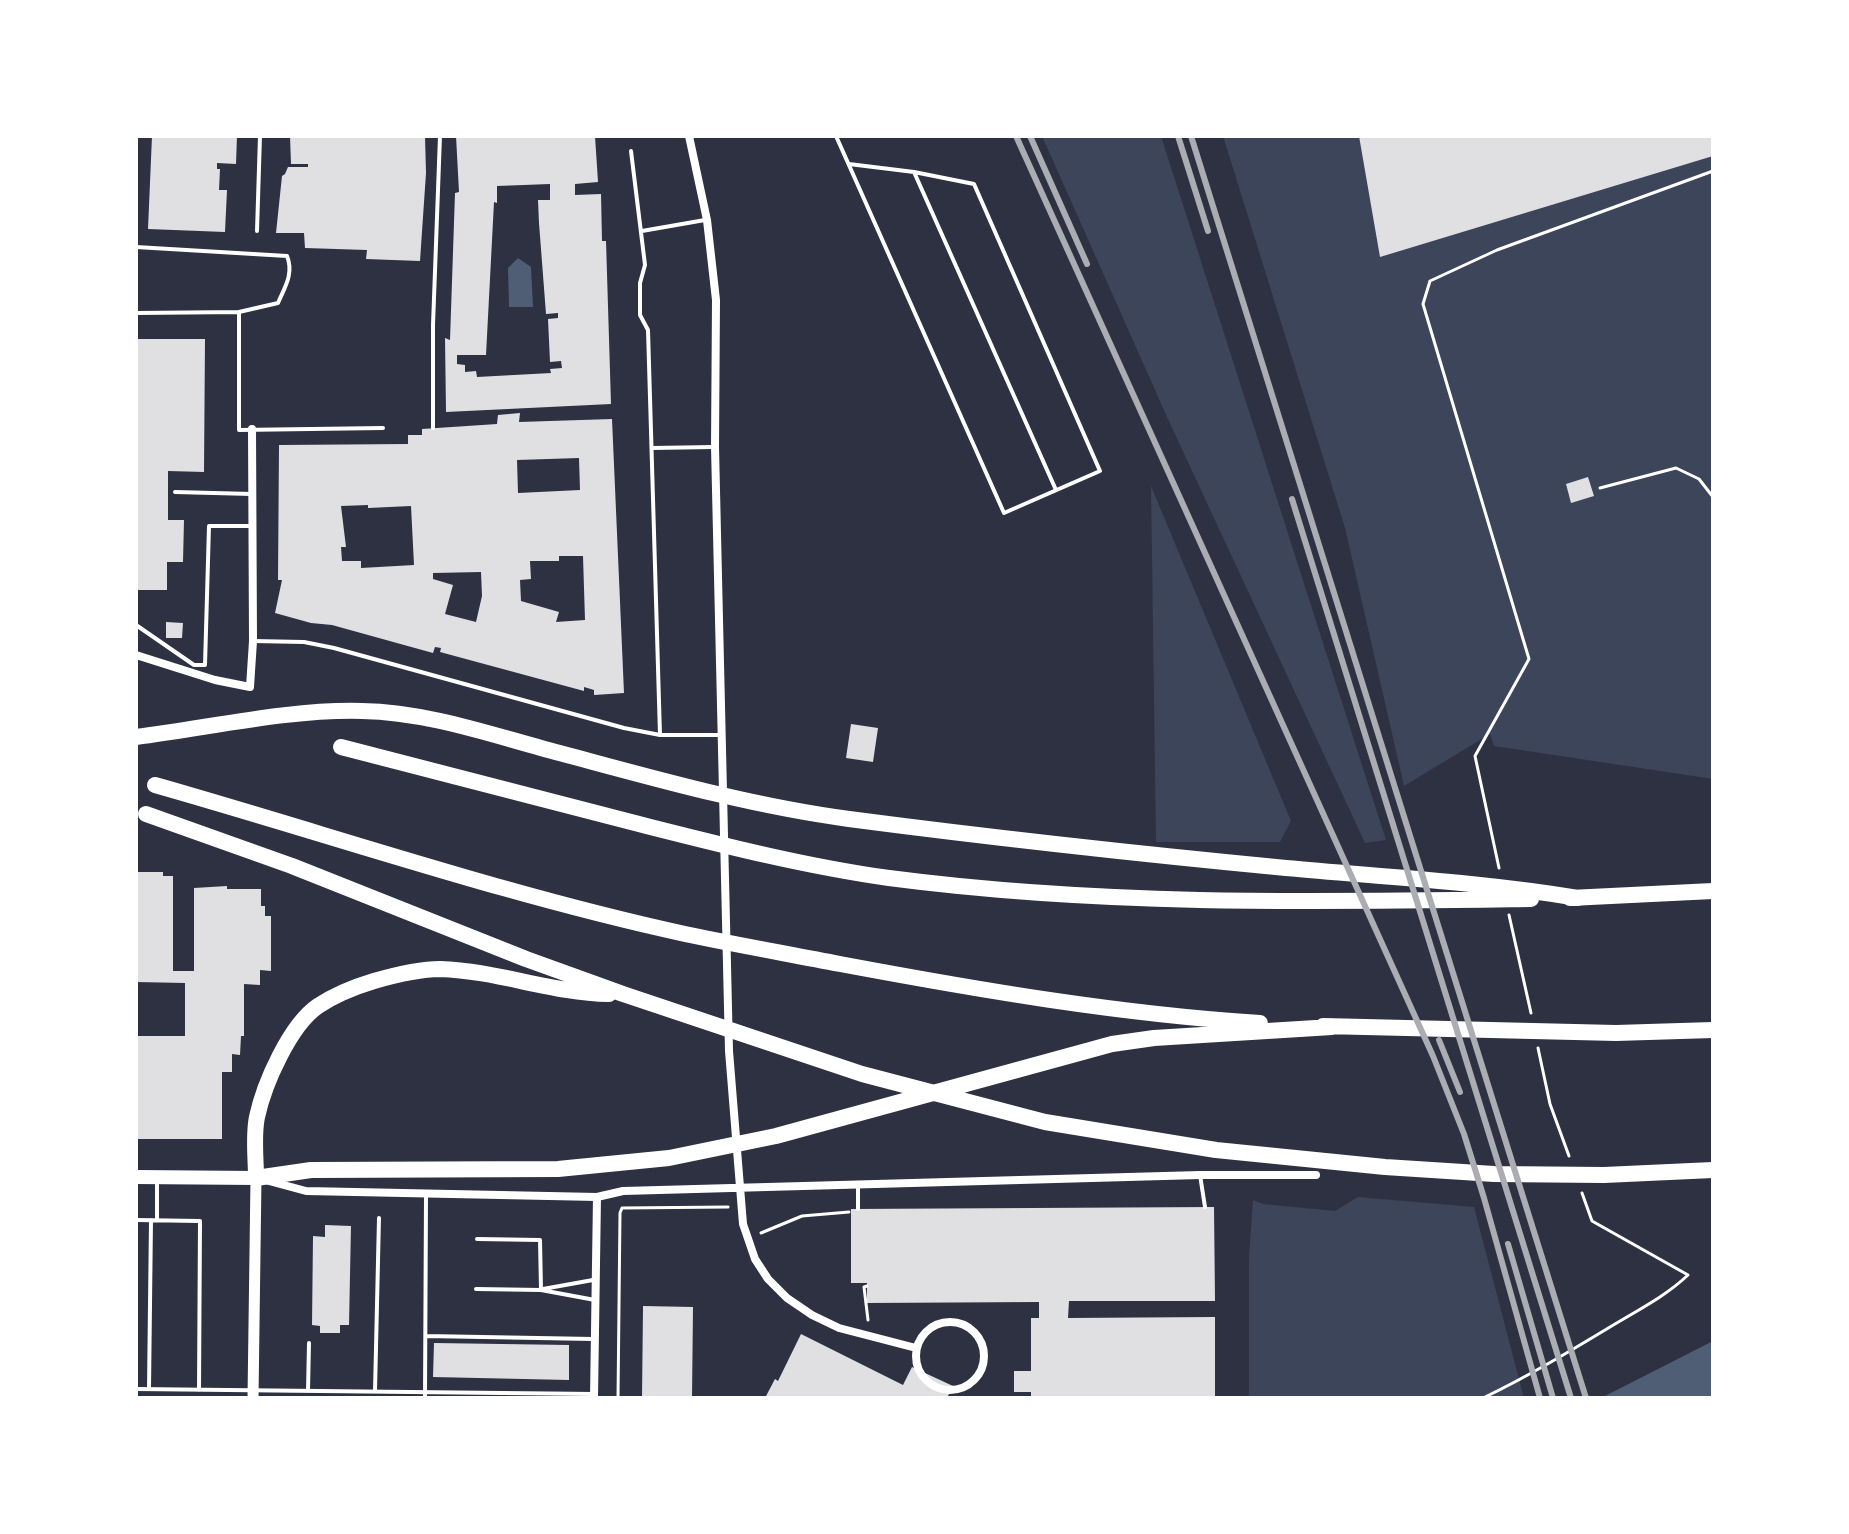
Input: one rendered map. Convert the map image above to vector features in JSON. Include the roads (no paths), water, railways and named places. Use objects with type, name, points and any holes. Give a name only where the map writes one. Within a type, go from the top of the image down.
[{"type":"highway","points":[[136,737],[320,712],[364,710],[466,727],[692,788],[772,806],[976,835],[1289,868],[1447,880],[1578,898]]},
{"type":"highway","points":[[341,747],[772,856],[886,877],[1002,891],[1125,899],[1299,902],[1578,898],[1713,891]]},
{"type":"highway","points":[[155,785],[504,887],[685,934],[917,979],[1117,1010],[1219,1020],[1332,1027],[1616,1033],[1713,1030]]},
{"type":"highway","points":[[146,814],[292,866],[512,954],[623,994],[862,1074],[1045,1122],[1216,1150],[1385,1167],[1494,1174],[1604,1175],[1713,1170]]},
{"type":"highway","points":[[623,994],[557,990],[496,976],[439,969],[410,972],[347,990],[316,1007],[297,1027],[272,1076],[257,1119],[256,1178],[323,1170],[558,1169],[669,1158],[776,1136],[1112,1044],[1154,1038],[1332,1027]]},
{"type":"main road","points":[[136,1177],[256,1178]]},
{"type":"street","points":[[689,136],[707,220],[716,300],[715,447],[729,1051],[740,1207],[747,1241],[755,1259],[768,1279],[787,1298],[839,1328],[916,1348]]},
{"type":"street","points":[[136,655],[215,680],[250,687],[253,641],[252,429]]},
{"type":"street","points":[[253,1394],[256,1178],[306,1191],[426,1196],[597,1197],[623,1191],[858,1183],[1316,1175]]},
{"type":"street","points":[[594,1396],[597,1197]]},
{"type":"street","points":[[942,1322],[956,1322],[969,1327],[979,1337],[984,1349],[984,1364],[968,1386],[955,1390],[941,1389],[928,1383],[920,1372],[915,1358],[916,1348],[929,1328],[942,1322]]},
{"type":"lane","points":[[257,231],[260,136]]},
{"type":"lane","points":[[433,428],[433,325],[440,136]]},
{"type":"lane","points":[[836,136],[1004,513],[1100,471],[974,184],[849,164]]},
{"type":"lane","points":[[631,151],[645,265],[640,283],[640,315],[648,330],[660,735]]},
{"type":"lane","points":[[914,172],[1056,490]]},
{"type":"lane","points":[[641,231],[707,220]]},
{"type":"lane","points":[[136,247],[287,256],[291,265],[278,303],[239,312],[136,313]]},
{"type":"lane","points":[[239,312],[239,430],[383,428]]},
{"type":"lane","points":[[652,448],[715,447]]},
{"type":"lane","points":[[175,492],[252,494]]},
{"type":"lane","points":[[136,625],[194,665],[205,665],[209,526],[252,526]]},
{"type":"lane","points":[[253,641],[304,642],[334,648],[624,728],[660,735],[721,735]]},
{"type":"lane","points":[[1200,1175],[1205,1207]]},
{"type":"lane","points":[[149,1389],[157,1177]]},
{"type":"lane","points":[[858,1183],[858,1209]]},
{"type":"lane","points":[[425,1395],[426,1196]]},
{"type":"lane","points":[[375,1391],[379,1218]]},
{"type":"lane","points":[[136,1220],[200,1221],[199,1390]]},
{"type":"lane","points":[[477,1239],[540,1240],[541,1290]]},
{"type":"lane","points":[[541,1290],[596,1280]]},
{"type":"lane","points":[[476,1289],[541,1290],[595,1300]]},
{"type":"lane","points":[[426,1336],[595,1339]]},
{"type":"lane","points":[[308,1391],[309,1343]]},
{"type":"lane","points":[[136,1389],[253,1394],[375,1391],[425,1395],[594,1396]]},
{"type":"lane","points":[[348,1391],[348,1398]]},
{"type":"railway","points":[[1016,136],[1433,1056],[1464,1134],[1540,1398]]},
{"type":"railway","points":[[1030,136],[1087,264]]},
{"type":"railway","points":[[1178,136],[1208,231]]},
{"type":"railway","points":[[1191,136],[1586,1398]]},
{"type":"railway","points":[[1292,499],[1571,1398]]},
{"type":"railway","points":[[1439,1040],[1460,1092]]},
{"type":"railway","points":[[1508,1244],[1553,1398]]}]
